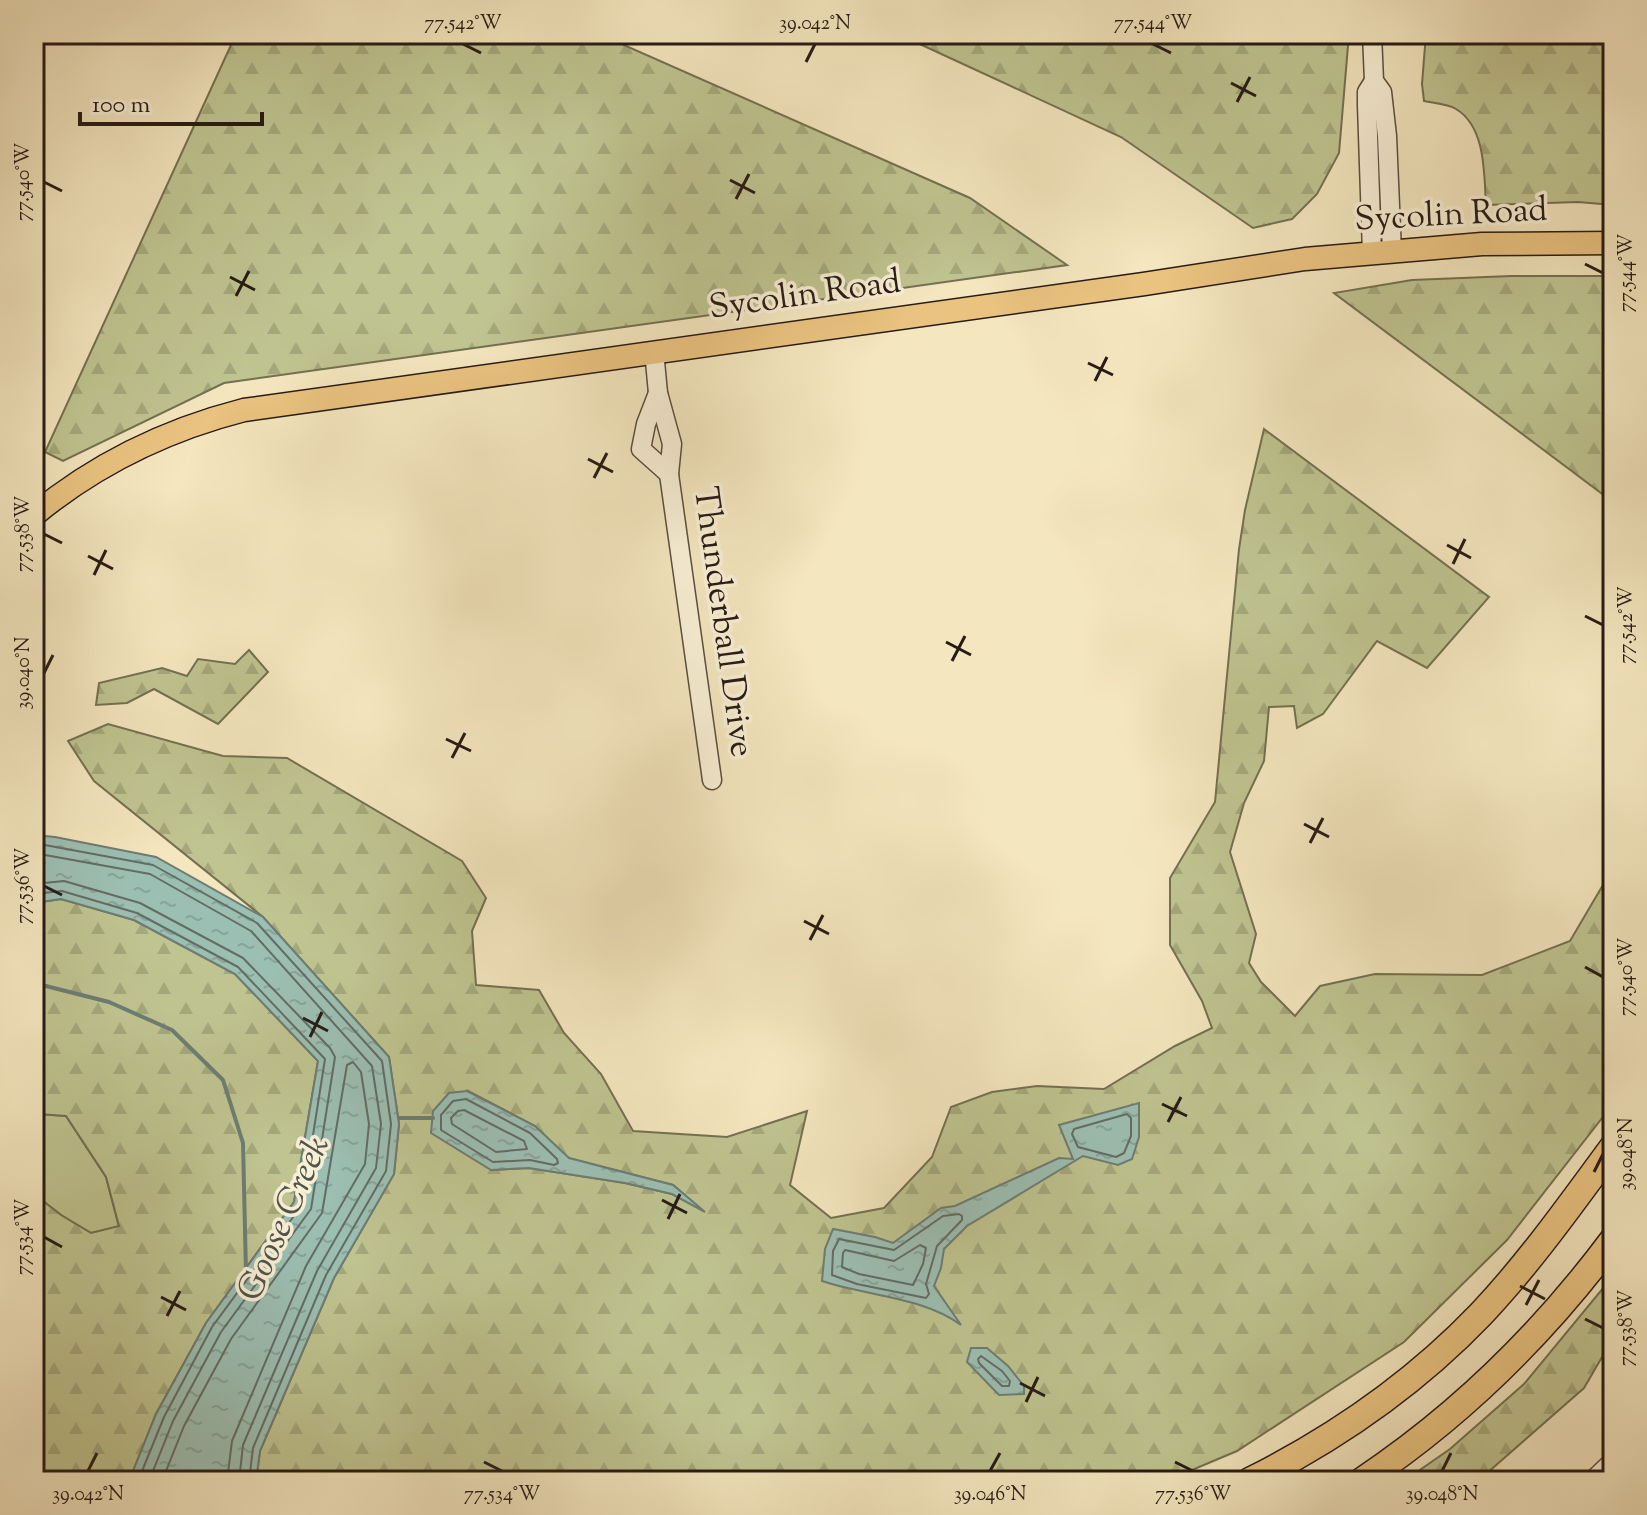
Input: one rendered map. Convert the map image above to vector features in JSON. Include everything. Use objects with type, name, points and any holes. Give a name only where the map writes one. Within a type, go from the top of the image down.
[{"type":"highway","points":[[1250,1481],[1354,1422],[1442,1352],[1481,1314],[1541,1244],[1613,1147]]},
{"type":"highway","points":[[1362,1481],[1442,1424],[1484,1387],[1560,1307],[1613,1240]]},
{"type":"main road","name":"Sycolin Road","points":[[34,515],[112,460],[168,434],[221,416],[302,400],[1144,284],[1270,263],[1482,244],[1613,243]]},
{"type":"street","points":[[1372,34],[1374,81],[1367,92],[1367,105],[1382,253]]},
{"type":"street","name":"Thunderball Drive","points":[[654,351],[658,393],[672,444],[669,474],[712,780]]},
{"type":"street","name":"Thunderball Drive","points":[[658,393],[646,424],[641,449],[669,474]]},
{"type":"street","points":[[1592,1481],[1613,1461]]},
{"type":"green space","points":[[236,34],[599,34],[970,198],[1067,265],[224,383],[63,461],[45,452]]},
{"type":"green space","points":[[898,34],[1349,34],[1339,153],[1317,194],[1292,219],[1253,228],[1121,137]]},
{"type":"green space","points":[[1426,34],[1613,34],[1613,205],[1578,202],[1486,205],[1482,152],[1473,127],[1456,109],[1424,101],[1422,84]]},
{"type":"green space","points":[[1613,276],[1613,502],[1334,293],[1412,280]]},
{"type":"green space","points":[[1264,429],[1489,597],[1427,668],[1377,641],[1323,714],[1297,728],[1294,706],[1269,707],[1264,761],[1244,803],[1230,852],[1256,934],[1249,963],[1261,982],[1295,1016],[1320,986],[1375,974],[1482,975],[1570,941],[1613,868],[1613,1104],[1507,1240],[1404,1342],[1237,1451],[1166,1481],[256,1481],[260,1451],[334,1278],[394,1174],[399,1124],[389,1057],[263,917],[94,781],[68,741],[108,724],[223,756],[287,758],[462,861],[486,898],[472,931],[476,985],[539,990],[564,1033],[601,1074],[633,1131],[727,1137],[807,1111],[790,1185],[831,1218],[884,1208],[932,1157],[951,1107],[992,1092],[1037,1086],[1104,1089],[1175,1046],[1212,1028],[1202,1001],[1170,945],[1170,878],[1215,802],[1245,510]],"holes":[[[468,1091],[535,1126],[568,1158],[673,1185],[701,1209],[672,1194],[625,1183],[529,1168],[491,1170]]]},
{"type":"green space","points":[[249,650],[268,672],[218,724],[154,689],[127,703],[96,705],[99,683],[162,668],[187,676],[198,659],[235,664]]},
{"type":"green space","points":[[61,899],[134,920],[235,974],[318,1061],[294,1202],[206,1323],[156,1414],[129,1481],[34,1481],[34,1194],[91,1233],[119,1226],[106,1177],[66,1116],[39,1114],[34,1147],[34,903]]},
{"type":"green space","points":[[39,1114],[66,1116],[106,1177],[119,1227],[91,1233],[34,1194],[34,1147]]},
{"type":"green space","points":[[1613,1276],[1613,1343],[1584,1388],[1478,1481],[1404,1481],[1450,1449],[1524,1384]]},
{"type":"water","name":"Goose Creek","points":[[34,835],[156,857],[263,917],[389,1057],[399,1124],[394,1174],[334,1278],[260,1451],[256,1481],[129,1481],[156,1414],[206,1323],[294,1202],[318,1061],[235,974],[134,920],[61,899],[34,903]]},
{"type":"water","points":[[467,1091],[535,1126],[569,1158],[673,1185],[705,1212],[672,1194],[625,1183],[529,1168],[491,1170],[431,1133],[433,1111],[449,1093]]},
{"type":"water","points":[[1139,1103],[1139,1137],[1132,1159],[1118,1165],[1083,1156],[967,1226],[944,1249],[934,1286],[961,1325],[930,1308],[822,1281],[825,1249],[833,1229],[893,1243],[941,1208],[955,1206],[1059,1158],[1073,1159],[1059,1125]]},
{"type":"water","points":[[971,1348],[987,1348],[1008,1366],[1024,1386],[1024,1394],[999,1395],[967,1362]]},
{"type":"waterway","name":"Goose Creek","points":[[34,983],[109,1002],[172,1030],[223,1080],[243,1143],[246,1273]]},
{"type":"waterway","points":[[399,1118],[433,1118]]}]
